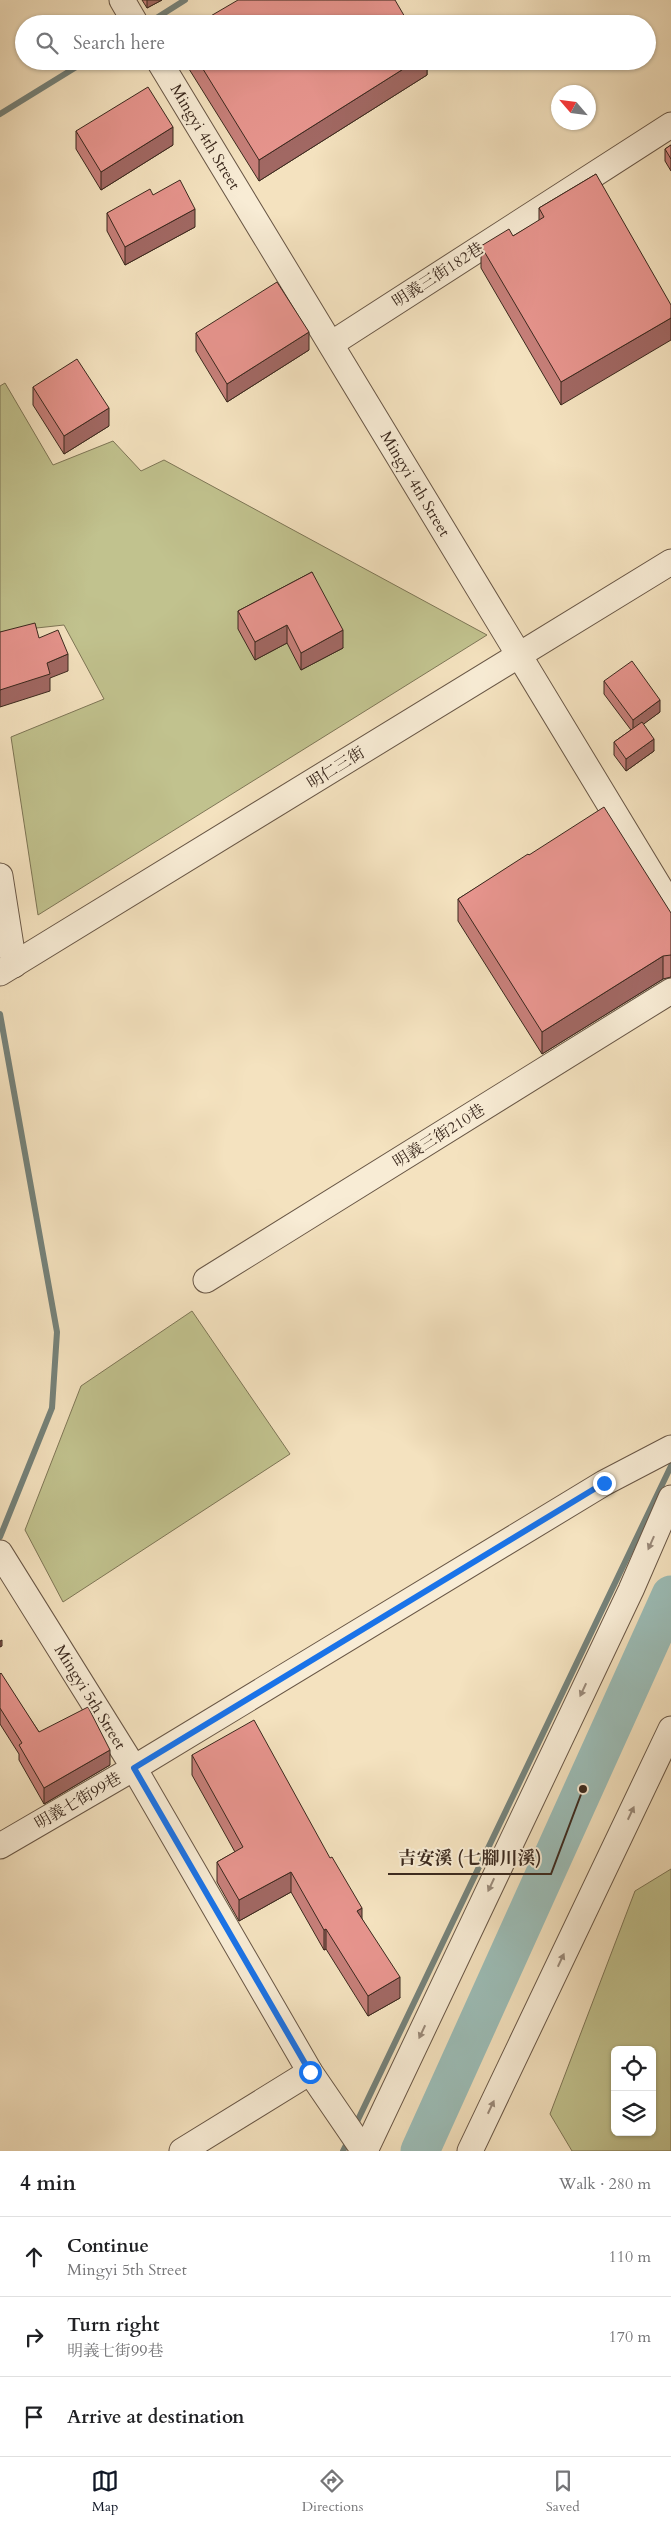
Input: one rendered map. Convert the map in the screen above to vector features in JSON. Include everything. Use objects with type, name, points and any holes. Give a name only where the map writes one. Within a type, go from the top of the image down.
[{"type":"street","points":[[122,0],[131,15]]},
{"type":"street","name":"Mingyi 4th Street","points":[[164,70],[671,906]]},
{"type":"street","name":"明義三街182巷","points":[[331,344],[671,125]]},
{"type":"street","name":"明仁三街","points":[[5,970],[671,562]]},
{"type":"street","points":[[0,876],[5,970]]},
{"type":"street","name":"明義三街210巷","points":[[206,1280],[671,992]]},
{"type":"street","name":"明義七街99巷","points":[[0,1846],[134,1768],[604,1483],[671,1448]]},
{"type":"street","points":[[365,2151],[627,1599],[671,1498]]},
{"type":"street","name":"Mingyi 5th Street","points":[[0,1553],[134,1768],[310,2072],[365,2151]]},
{"type":"street","points":[[470,2151],[671,1729]]},
{"type":"street","points":[[182,2151],[310,2072]]},
{"type":"green space","points":[[5,383],[53,465],[113,441],[141,471],[164,460],[487,635],[38,915],[11,737],[104,699],[64,625],[0,632],[0,386]]},
{"type":"green space","points":[[192,1311],[290,1454],[63,1602],[25,1530],[81,1386]]},
{"type":"green space","points":[[671,1869],[671,2151],[572,2151],[550,2114],[635,1891]]},
{"type":"building","points":[[238,0],[395,0],[404,15],[212,15]]},
{"type":"building","points":[[204,70],[402,70],[259,160]]},
{"type":"building","points":[[148,87],[173,127],[101,172],[76,131]]},
{"type":"building","points":[[671,145],[671,159],[665,149]]},
{"type":"building","points":[[596,174],[671,305],[671,318],[561,382],[481,246],[509,229],[513,236],[544,217],[539,208]]},
{"type":"building","points":[[180,180],[195,209],[125,247],[107,213],[150,189],[153,195]]},
{"type":"building","points":[[277,282],[309,332],[227,384],[196,333]]},
{"type":"building","points":[[77,359],[109,408],[64,436],[33,387]]},
{"type":"building","points":[[312,572],[343,630],[301,653],[287,625],[255,642],[238,611]]},
{"type":"building","points":[[35,623],[39,638],[58,630],[68,654],[47,663],[50,674],[0,690],[0,632]]},
{"type":"building","points":[[632,661],[660,700],[633,720],[604,681]]},
{"type":"building","points":[[642,722],[654,739],[626,759],[614,742]]},
{"type":"building","points":[[604,807],[671,913],[671,955],[663,956],[542,1032],[458,899]]},
{"type":"building","points":[[1,1673],[39,1732],[88,1707],[110,1750],[44,1788],[19,1745],[22,1743],[0,1708]]},
{"type":"building","points":[[254,1720],[330,1858],[332,1857],[362,1908],[357,1911],[400,1977],[368,1996],[326,1929],[324,1930],[291,1872],[239,1900],[217,1862],[243,1847],[192,1755]]},
{"type":"waterway","points":[[161,15],[185,0]]},
{"type":"waterway","points":[[0,114],[71,70]]},
{"type":"waterway","points":[[0,1014],[57,1332],[52,1408],[0,1537]]},
{"type":"waterway","points":[[354,2128],[671,1466]]},
{"type":"waterway","points":[[420,2151],[671,1595]]},
{"type":"waterway","points":[[343,2151],[349,2139]]},
{"type":"place","name":"吉安溪 (七腳川溪)","points":[[583,1789]]},
{"type":"route","points":[[310,2072],[134,1768],[604,1483]]}]
